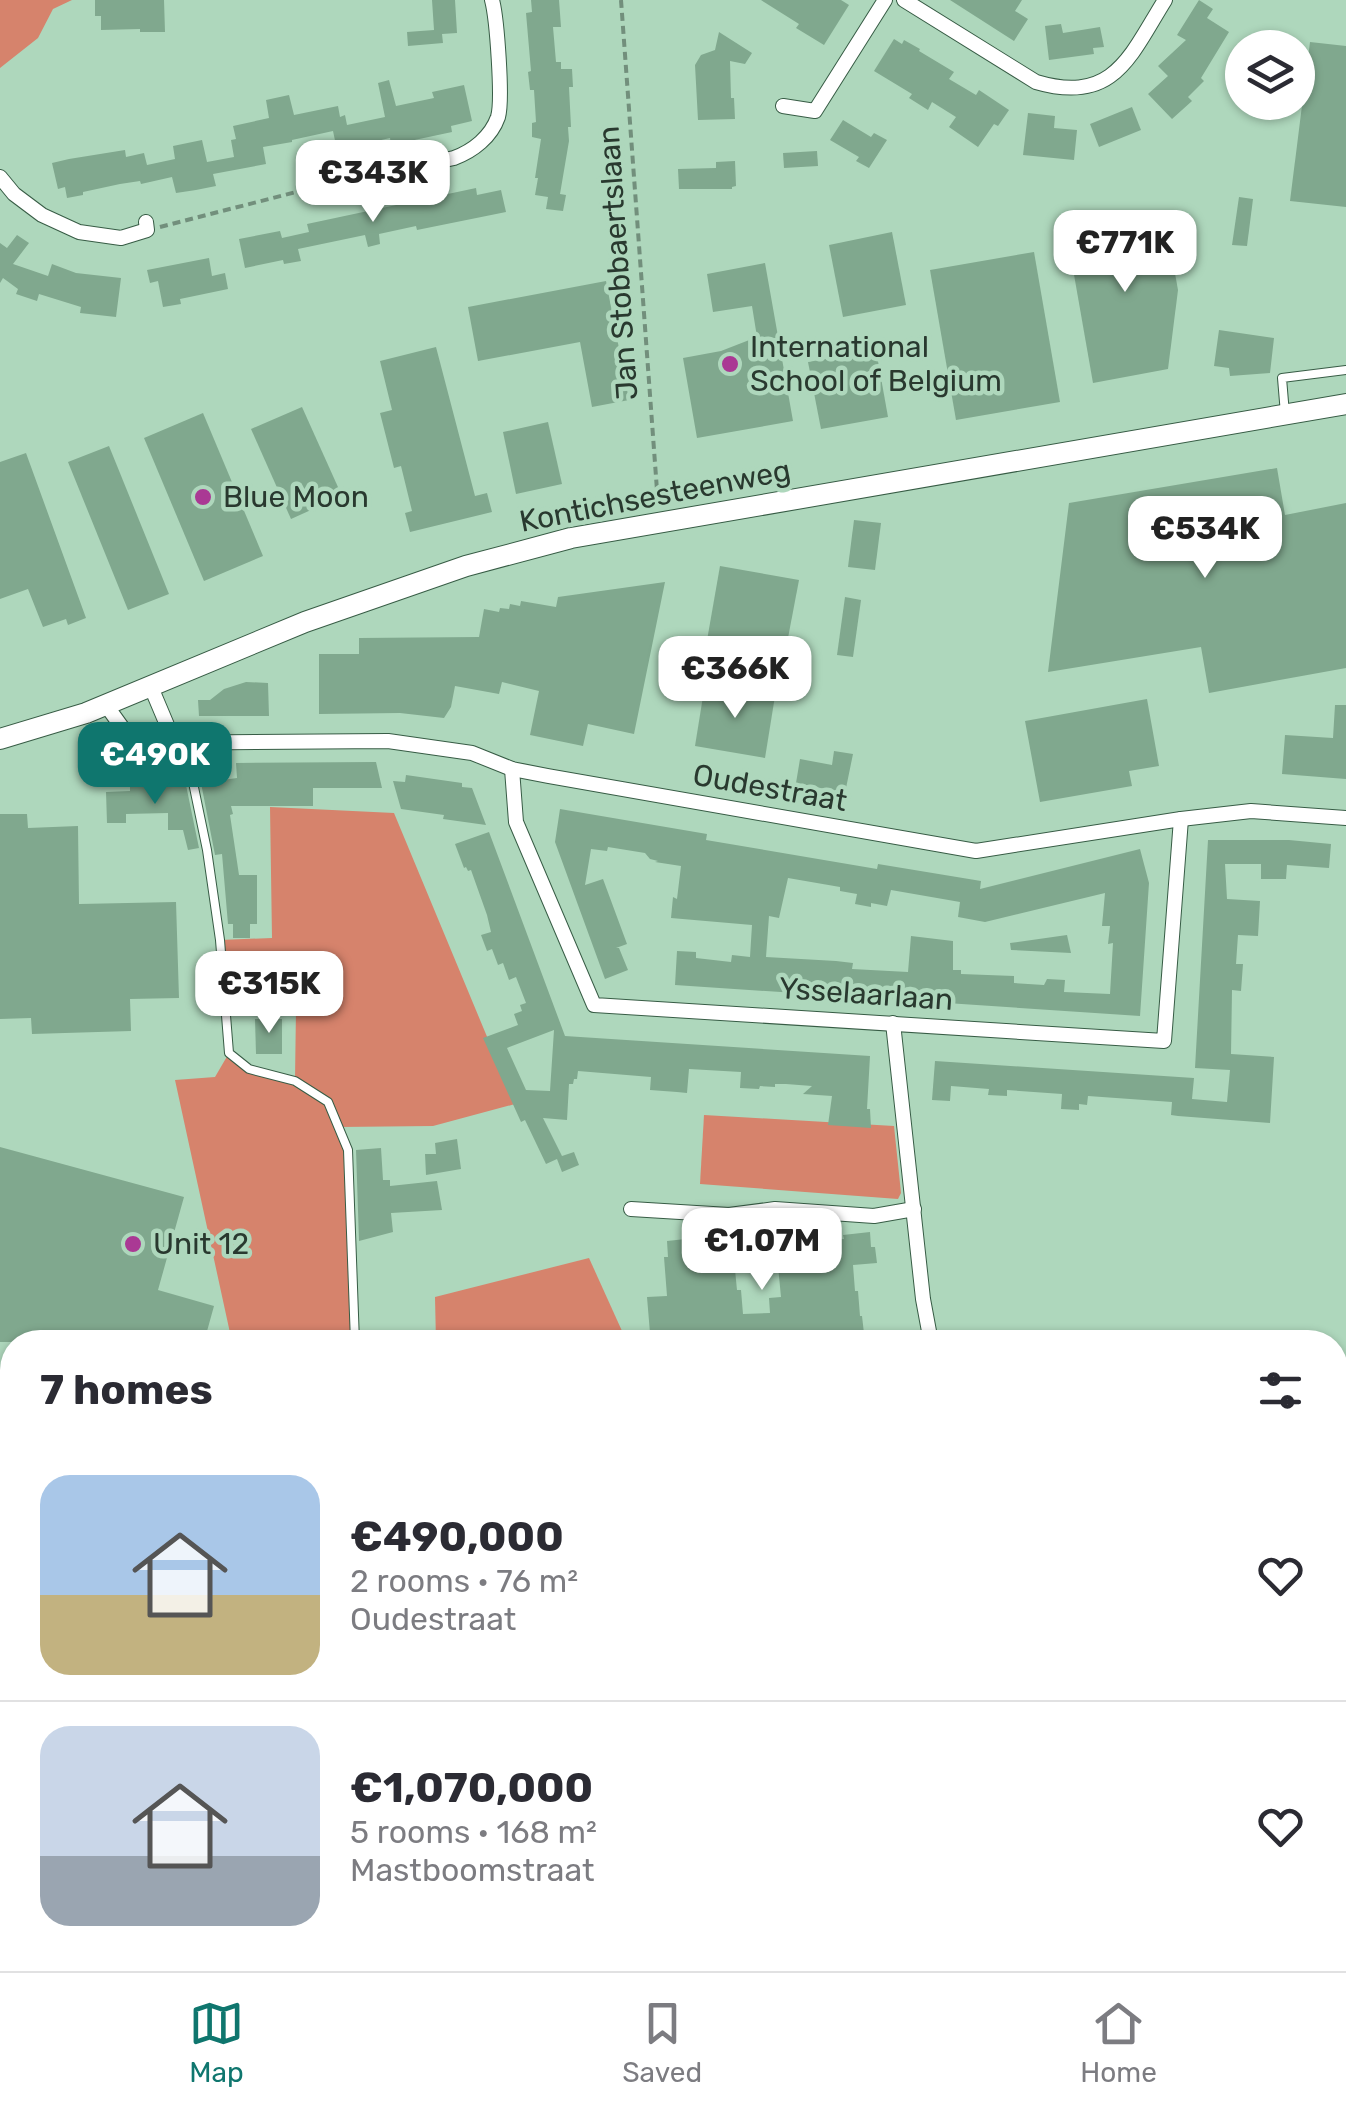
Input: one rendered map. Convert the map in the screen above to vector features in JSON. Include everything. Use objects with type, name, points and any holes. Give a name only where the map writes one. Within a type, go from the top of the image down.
[{"type":"street","points":[[309,183],[454,158],[470,152],[488,134],[499,114],[492,0]]},
{"type":"street","points":[[783,106],[815,111],[885,0]]},
{"type":"street","points":[[904,0],[1036,82],[1059,88],[1085,88],[1124,66],[1165,0]]},
{"type":"street","points":[[0,176],[14,194],[42,215],[78,232],[122,238],[147,226]]},
{"type":"street","name":"Kontichsesteenweg","points":[[0,739],[73,718],[151,688],[304,622],[466,566],[571,538],[1346,404]]},
{"type":"street","points":[[151,688],[180,744]]},
{"type":"street","name":"Oudestraat","points":[[106,705],[129,737],[148,743],[388,742],[472,753],[512,768],[976,852],[1181,818],[1250,811],[1346,818]]},
{"type":"street","name":"Ysselaarlaan","points":[[512,768],[516,822],[594,1005],[1164,1041],[1181,818]]},
{"type":"street","points":[[894,1023],[928,1330]]},
{"type":"street","points":[[631,1209],[729,1215],[775,1209],[874,1216],[914,1210]]},
{"type":"lane","points":[[1286,414],[1282,378],[1346,370]]},
{"type":"lane","points":[[180,744],[210,872],[220,940],[228,1053],[249,1068],[295,1081],[328,1102],[348,1150],[354,1330]]},
{"type":"path","name":"Jan Stobbaertslaan","points":[[622,0],[661,523]]},
{"type":"path","points":[[147,226],[309,183]]},
{"type":"shaded area","points":[[0,0],[72,0],[53,9],[38,38],[0,68]]},
{"type":"shaded area","points":[[270,807],[394,813],[515,1104],[433,1126],[339,1127],[348,1150],[355,1330],[229,1330],[175,1080],[215,1077],[229,1053],[249,1069],[295,1080],[296,1009],[225,1011],[220,940],[272,938]]},
{"type":"shaded area","points":[[704,1115],[894,1126],[901,1193],[898,1199],[700,1184]]},
{"type":"shaded area","points":[[589,1258],[622,1330],[436,1330],[435,1297]]},
{"type":"building","points":[[95,0],[164,0],[165,32],[101,30],[101,16],[95,16]]},
{"type":"building","points":[[432,0],[455,0],[457,33],[442,34],[443,43],[408,46],[407,32],[434,30]]},
{"type":"building","points":[[531,0],[559,0],[561,27],[553,27],[556,62],[561,62],[561,69],[572,69],[571,127],[560,194],[566,195],[563,211],[546,209],[548,197],[535,195],[541,139],[532,137],[532,123],[536,122],[534,90],[530,90],[528,72],[531,71],[526,13],[532,12]]},
{"type":"building","points":[[761,0],[841,0],[849,5],[824,45]]},
{"type":"building","points":[[950,0],[1022,0],[1015,11],[1028,19],[1014,41]]},
{"type":"building","points":[[1199,0],[1213,9],[1207,18],[1226,30],[1225,39],[1201,78],[1204,81],[1188,97],[1192,101],[1172,119],[1148,94],[1168,76],[1158,66],[1186,40],[1177,35]]},
{"type":"building","points":[[1061,24],[1063,33],[1100,27],[1104,47],[1093,48],[1094,54],[1049,60],[1045,26]]},
{"type":"building","points":[[719,32],[752,53],[745,64],[730,61],[735,119],[698,120],[695,65],[701,55],[715,50]]},
{"type":"building","points":[[894,39],[920,49],[954,72],[949,79],[976,95],[979,90],[1009,110],[978,147],[949,127],[956,117],[932,102],[928,110],[909,98],[912,94],[874,71]]},
{"type":"building","points":[[1315,43],[1346,46],[1346,207],[1290,201],[1300,120],[1315,120]]},
{"type":"building","points":[[389,80],[396,106],[434,98],[432,92],[464,85],[472,121],[451,126],[452,132],[391,145],[390,138],[337,150],[333,131],[263,147],[266,164],[213,174],[216,186],[196,190],[176,193],[172,177],[120,184],[67,198],[65,187],[58,189],[52,163],[69,159],[125,150],[126,157],[144,153],[147,165],[175,159],[173,146],[202,140],[207,162],[234,157],[233,126],[269,118],[266,100],[289,95],[294,115],[338,106],[347,125],[385,117],[378,83]]},
{"type":"building","points":[[1132,107],[1141,130],[1099,147],[1090,124]]},
{"type":"building","points":[[1028,113],[1055,116],[1054,128],[1077,130],[1074,160],[1023,155]]},
{"type":"building","points":[[843,120],[871,137],[874,133],[887,140],[869,168],[856,161],[859,157],[830,140]]},
{"type":"building","points":[[817,151],[818,166],[784,168],[783,153]]},
{"type":"building","points":[[735,161],[736,186],[732,189],[679,189],[678,169],[716,168],[716,162]]},
{"type":"building","points":[[476,188],[477,195],[501,190],[506,212],[379,234],[380,244],[368,247],[365,235],[298,249],[301,261],[284,264],[283,260],[245,268],[239,239],[280,231],[282,238],[309,232],[307,224]]},
{"type":"building","points":[[1239,197],[1253,199],[1247,246],[1232,245]]},
{"type":"building","points":[[1164,213],[1178,290],[1168,369],[1093,383],[1066,229]]},
{"type":"building","points":[[892,232],[906,305],[843,317],[829,245]]},
{"type":"building","points":[[17,235],[29,243],[13,264],[48,276],[52,264],[76,273],[121,278],[116,317],[80,313],[81,307],[39,294],[37,301],[16,294],[18,289],[3,278],[0,283],[0,243],[7,248]]},
{"type":"building","points":[[1034,252],[1060,402],[956,420],[930,270]]},
{"type":"building","points":[[209,258],[212,276],[225,273],[228,289],[180,299],[181,304],[163,307],[158,281],[150,283],[147,270]]},
{"type":"building","points":[[765,263],[793,421],[697,438],[683,358],[721,351],[757,337],[752,306],[713,312],[707,274]]},
{"type":"building","points":[[606,281],[629,400],[592,407],[580,342],[478,361],[468,307]]},
{"type":"building","points":[[1219,330],[1274,338],[1270,373],[1230,376],[1229,368],[1214,366]]},
{"type":"building","points":[[436,347],[475,496],[487,493],[492,512],[410,532],[405,513],[412,511],[401,466],[394,468],[380,413],[392,410],[380,361]]},
{"type":"building","points":[[876,350],[888,417],[821,429],[808,362]]},
{"type":"building","points":[[302,407],[342,496],[291,519],[251,429]]},
{"type":"building","name":"Blue Moon","points":[[203,413],[263,556],[204,581],[144,438]]},
{"type":"building","points":[[548,422],[562,484],[516,494],[503,432]]},
{"type":"building","points":[[109,446],[169,594],[128,610],[68,462]]},
{"type":"building","points":[[26,453],[86,618],[68,625],[66,619],[43,627],[28,589],[0,599],[0,462]]},
{"type":"building","points":[[1277,468],[1285,515],[1346,503],[1346,668],[1209,693],[1201,647],[1048,672],[1069,503]]},
{"type":"building","points":[[854,520],[881,523],[875,570],[848,567]]},
{"type":"building","points":[[720,566],[799,580],[784,659],[706,646]]},
{"type":"building","points":[[665,582],[634,734],[588,724],[583,746],[530,735],[539,691],[502,682],[499,694],[455,686],[451,707],[444,718],[400,713],[319,714],[319,654],[359,654],[359,638],[479,637],[484,609],[499,612],[500,608],[509,609],[510,604],[520,606],[521,601],[556,607],[558,597]]},
{"type":"building","points":[[845,597],[861,600],[853,657],[837,655]]},
{"type":"building","points":[[246,682],[268,683],[269,716],[199,716],[198,700],[210,700],[224,689]]},
{"type":"building","points":[[705,684],[775,696],[765,758],[695,746]]},
{"type":"building","points":[[1147,699],[1159,766],[1129,771],[1132,786],[1040,802],[1025,721]]},
{"type":"building","points":[[1335,705],[1346,705],[1346,779],[1282,774],[1285,735],[1333,738]]},
{"type":"building","points":[[834,751],[853,754],[845,793],[796,783],[800,759],[832,765]]},
{"type":"building","points":[[376,762],[382,788],[313,788],[313,806],[231,806],[239,875],[257,875],[257,924],[250,924],[250,938],[233,938],[233,924],[228,924],[222,854],[215,855],[201,783],[237,778],[236,763]]},
{"type":"building","points":[[406,775],[472,788],[486,825],[401,809],[393,781],[405,782]]},
{"type":"building","points":[[183,783],[199,848],[188,850],[183,830],[168,830],[168,813],[126,814],[126,823],[107,823],[106,792],[130,791],[130,784]]},
{"type":"building","points":[[560,809],[707,834],[706,840],[877,869],[878,864],[981,881],[980,889],[1140,849],[1149,883],[1140,1016],[675,985],[677,951],[696,952],[696,958],[731,962],[732,955],[750,957],[752,925],[671,918],[681,866],[655,862],[658,861],[645,853],[608,847],[607,851],[591,849],[585,885],[603,879],[627,944],[616,948],[628,970],[605,979],[555,842]],"holes":[[[788,878],[840,887],[840,891],[857,894],[855,904],[871,907],[871,903],[887,906],[891,890],[960,902],[958,917],[985,922],[1105,893],[1102,926],[1110,926],[1108,944],[1113,943],[1110,994],[1064,992],[1065,980],[1047,979],[1044,985],[1014,983],[1014,976],[961,974],[961,970],[953,970],[953,941],[911,936],[908,972],[852,969],[853,963],[836,961],[766,957],[769,916],[779,918]]]},
{"type":"building","points":[[0,814],[27,814],[28,828],[78,826],[79,904],[176,902],[179,998],[130,999],[131,1031],[32,1034],[31,1018],[0,1019]]},
{"type":"building","points":[[489,832],[565,1036],[870,1056],[867,1109],[871,1128],[828,1125],[832,1096],[803,1094],[812,1086],[775,1084],[759,1089],[740,1088],[741,1072],[689,1069],[687,1093],[650,1090],[651,1077],[578,1071],[577,1079],[569,1084],[567,1120],[543,1118],[562,1156],[574,1152],[579,1165],[562,1172],[557,1159],[546,1164],[525,1120],[521,1122],[483,1038],[518,1025],[514,1014],[522,1011],[520,1005],[526,1003],[516,977],[509,980],[503,963],[498,965],[492,949],[487,951],[481,935],[491,932],[487,915],[471,870],[464,868],[455,844]],"holes":[[[554,1030],[550,1091],[526,1090],[507,1048]]]},
{"type":"building","points":[[1208,840],[1331,844],[1329,868],[1287,865],[1286,879],[1261,879],[1261,864],[1225,864],[1227,899],[1260,901],[1258,936],[1238,935],[1236,964],[1243,964],[1241,991],[1232,990],[1231,1054],[1274,1057],[1270,1123],[1171,1115],[1172,1102],[1088,1096],[1087,1105],[1079,1104],[1079,1110],[1061,1109],[1062,1094],[1007,1090],[1007,1096],[988,1095],[989,1089],[951,1086],[950,1101],[932,1100],[935,1061],[1194,1078],[1192,1099],[1227,1102],[1230,1070],[1195,1068]]},
{"type":"building","points":[[1067,935],[1071,953],[1011,950],[1010,943]]},
{"type":"building","points":[[255,1019],[282,1019],[282,1054],[256,1054]]},
{"type":"building","points":[[457,1139],[461,1169],[426,1175],[425,1154],[436,1154],[435,1143]]},
{"type":"building","points":[[0,1147],[184,1197],[158,1290],[214,1306],[207,1330],[0,1330]]},
{"type":"building","points":[[381,1148],[383,1180],[390,1180],[390,1186],[437,1181],[442,1210],[391,1213],[393,1232],[359,1241],[356,1150]]},
{"type":"building","points":[[870,1232],[871,1247],[875,1247],[877,1263],[853,1265],[864,1330],[650,1330],[647,1297],[667,1296],[667,1241],[732,1239],[743,1314],[770,1313],[769,1298],[781,1297],[778,1266],[763,1267],[760,1237],[792,1238],[792,1243],[844,1239],[843,1235]]},
{"type":"place","name":"International School of Belgium","points":[[730,364]]},
{"type":"place","name":"Blue Moon","points":[[203,497]]},
{"type":"place","name":"Unit 12","points":[[133,1244]]}]
